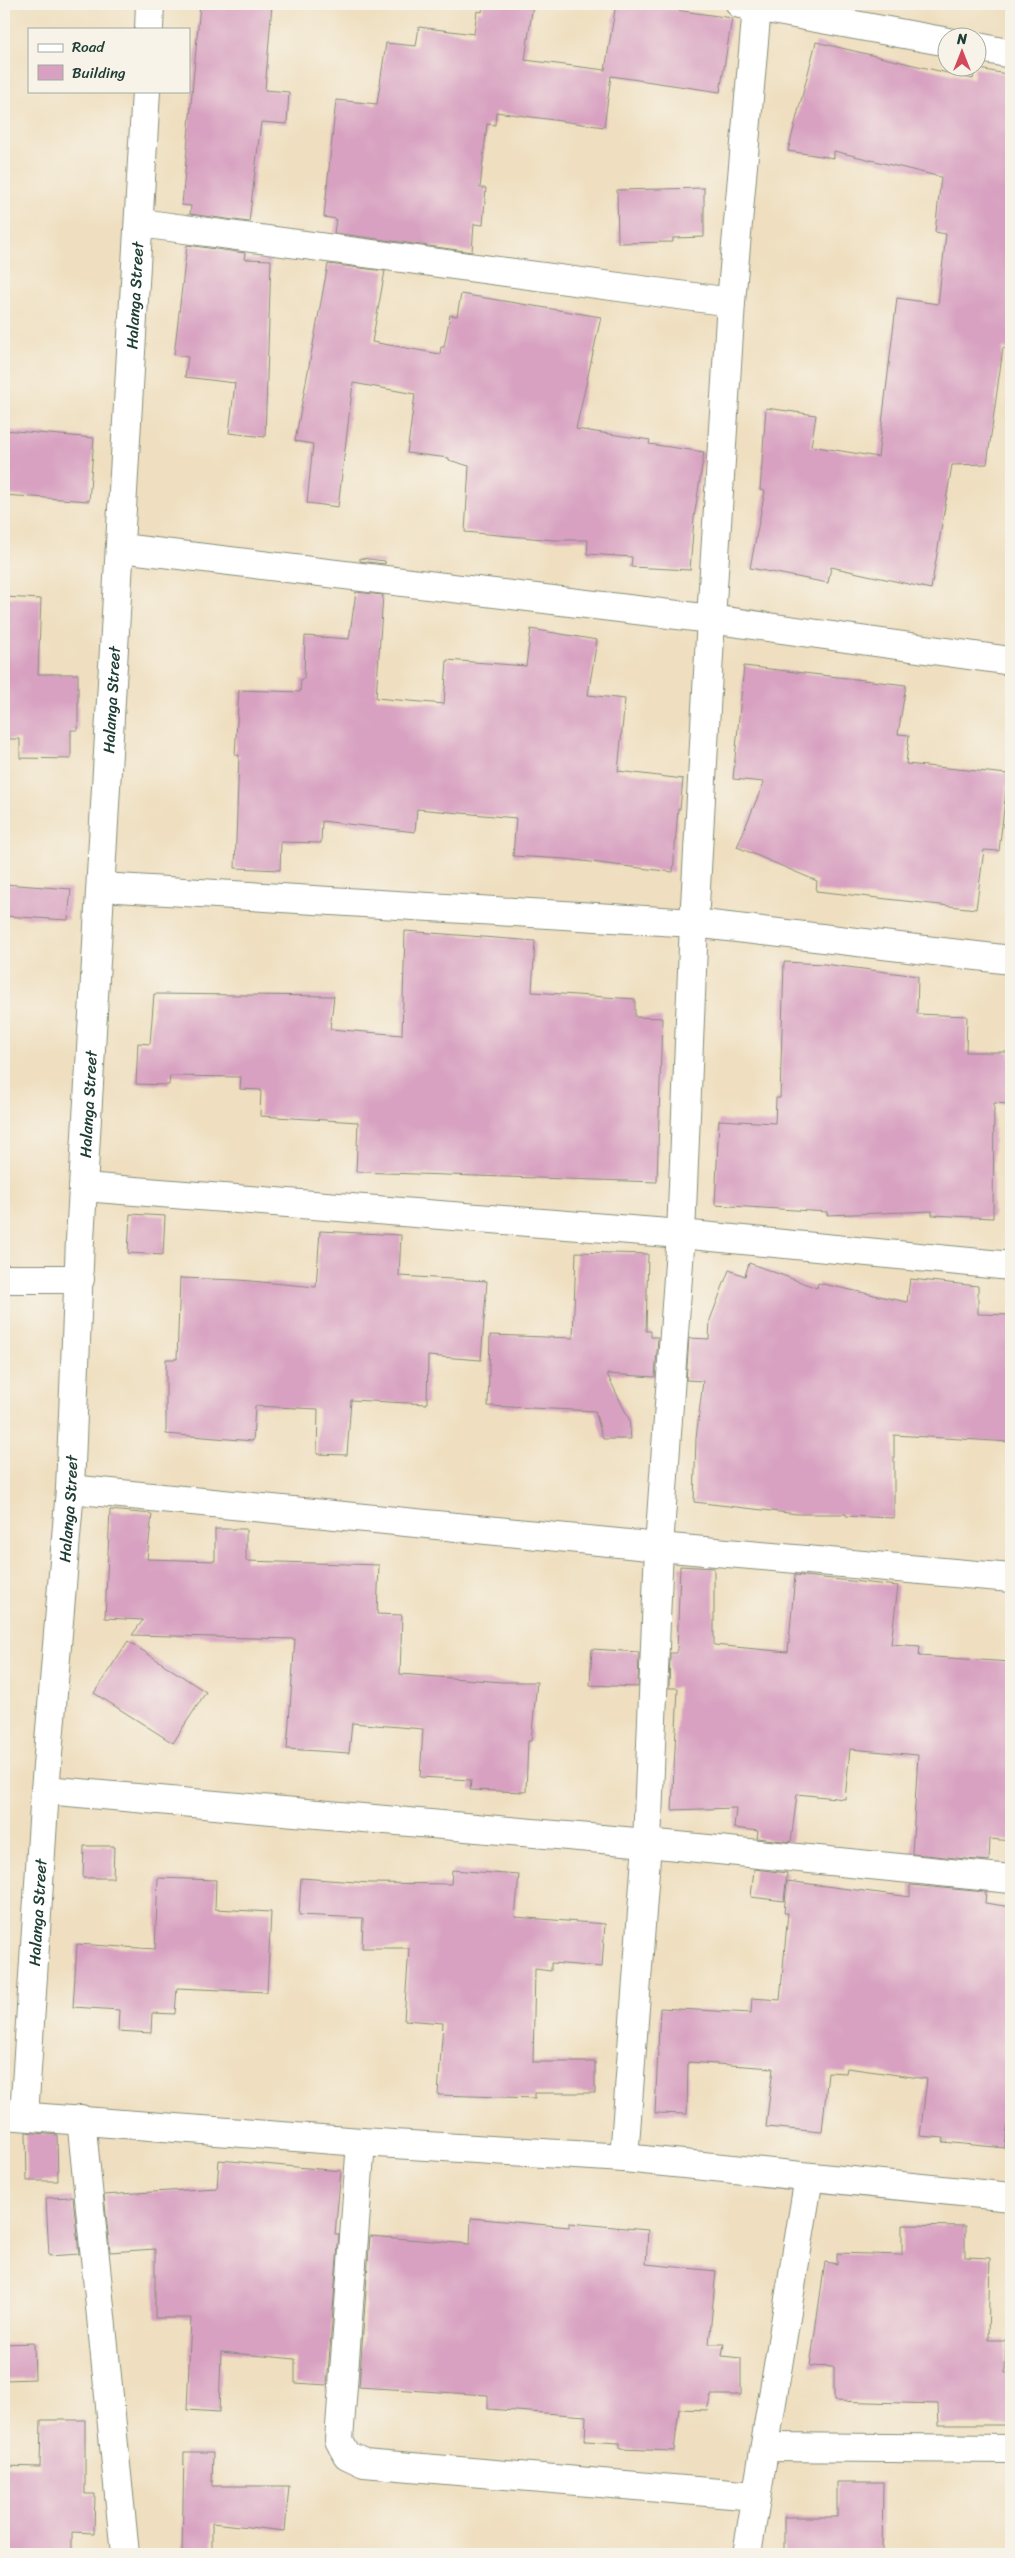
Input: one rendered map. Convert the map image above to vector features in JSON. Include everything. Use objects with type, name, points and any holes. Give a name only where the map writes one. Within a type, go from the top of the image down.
[{"type":"street","points":[[149,28],[150,4]]},
{"type":"street","points":[[624,2158],[647,1843],[659,1547],[681,1234],[694,923],[748,5],[938,40]]},
{"type":"street","points":[[988,49],[1011,54]]},
{"type":"street","name":"Halanga Street","points":[[14,2115],[70,1489],[84,1187],[146,92]]},
{"type":"street","points":[[140,223],[731,302]]},
{"type":"street","points":[[121,548],[711,620],[1011,661]]},
{"type":"street","points":[[101,887],[694,923],[1011,960]]},
{"type":"street","points":[[84,1187],[681,1234],[1011,1266]]},
{"type":"street","points":[[4,1279],[80,1279]]},
{"type":"street","points":[[70,1489],[659,1547],[1011,1578]]},
{"type":"street","points":[[44,1790],[647,1843],[1011,1879]]},
{"type":"street","points":[[14,2115],[361,2142],[624,2158],[1011,2198]]},
{"type":"street","points":[[81,2119],[125,2554]]},
{"type":"street","points":[[361,2142],[339,2440],[348,2455],[364,2463],[756,2496]]},
{"type":"street","points":[[747,2554],[809,2177]]},
{"type":"street","points":[[765,2448],[1011,2449]]},
{"type":"building","points":[[200,4],[272,4],[265,90],[289,92],[287,124],[261,122],[249,222],[190,214],[191,206],[182,205]]},
{"type":"building","points":[[483,4],[533,4],[525,60],[605,70],[616,4],[633,4],[732,18],[720,92],[611,76],[604,127],[496,112],[495,125],[487,124],[480,188],[486,188],[483,225],[474,224],[472,252],[334,233],[336,219],[324,217],[336,100],[377,104],[386,43],[416,46],[419,27],[474,34],[477,11],[482,12]]},
{"type":"building","points":[[816,42],[938,71],[938,78],[988,78],[988,71],[1011,75],[1011,349],[1003,348],[987,464],[952,465],[931,589],[831,567],[828,583],[750,568],[765,491],[760,490],[766,408],[816,415],[811,446],[878,457],[897,298],[938,304],[946,234],[935,232],[941,177],[834,151],[834,158],[788,151]]},
{"type":"building","points":[[704,188],[704,237],[673,238],[673,242],[618,243],[617,190]]},
{"type":"building","points":[[187,245],[245,253],[244,259],[271,260],[265,437],[229,433],[235,383],[185,377],[188,357],[174,355]]},
{"type":"building","points":[[328,264],[385,271],[372,342],[440,354],[441,347],[444,347],[450,315],[457,316],[461,294],[601,317],[576,429],[650,440],[649,444],[704,452],[694,518],[690,570],[631,567],[632,557],[587,554],[588,540],[554,540],[465,532],[469,466],[449,460],[449,458],[407,453],[415,394],[353,383],[338,507],[307,503],[313,444],[295,441]]},
{"type":"building","points":[[4,430],[94,438],[89,501],[4,495]]},
{"type":"building","points":[[360,558],[385,561],[385,564],[360,561]]},
{"type":"building","points":[[356,592],[383,595],[376,698],[444,704],[447,660],[526,666],[531,629],[597,640],[588,695],[625,699],[618,771],[683,779],[680,809],[678,809],[673,872],[566,859],[513,856],[516,818],[417,809],[415,832],[322,821],[321,843],[281,842],[280,870],[235,868],[239,755],[235,755],[239,690],[300,692],[301,679],[304,679],[305,636],[349,639]]},
{"type":"building","points":[[4,597],[41,599],[38,674],[78,674],[78,730],[71,730],[71,759],[20,758],[20,739],[4,739]]},
{"type":"building","points":[[744,666],[906,685],[898,734],[909,735],[906,764],[1008,774],[999,851],[984,850],[976,909],[816,891],[817,881],[737,847],[764,782],[733,779]]},
{"type":"building","points":[[4,884],[71,889],[68,920],[4,916]]},
{"type":"building","points":[[405,931],[535,941],[532,992],[635,999],[635,1017],[662,1018],[657,1182],[356,1172],[358,1122],[260,1116],[261,1090],[240,1089],[241,1077],[170,1076],[169,1085],[136,1084],[138,1043],[150,1044],[154,994],[334,996],[330,1029],[402,1035]]},
{"type":"building","points":[[784,962],[824,964],[918,976],[917,1014],[967,1016],[966,1052],[1010,1052],[1010,1104],[994,1103],[993,1218],[932,1215],[932,1211],[827,1215],[827,1212],[715,1205],[719,1120],[775,1123],[776,1098],[780,1098]]},
{"type":"building","points":[[130,1214],[165,1216],[163,1255],[128,1253]]},
{"type":"building","points":[[320,1231],[401,1235],[399,1276],[487,1281],[481,1360],[428,1356],[427,1404],[351,1400],[347,1455],[317,1454],[318,1409],[255,1406],[253,1441],[166,1434],[166,1359],[177,1359],[180,1278],[239,1280],[316,1287]]},
{"type":"building","points":[[576,1252],[648,1254],[646,1331],[651,1331],[651,1337],[658,1337],[655,1377],[607,1374],[629,1419],[631,1439],[603,1439],[595,1411],[488,1406],[490,1335],[573,1338]]},
{"type":"building","points":[[749,1263],[817,1288],[818,1283],[907,1302],[910,1279],[978,1286],[978,1314],[1011,1315],[1011,1442],[894,1435],[894,1518],[846,1516],[846,1514],[797,1514],[694,1502],[696,1438],[703,1381],[686,1380],[689,1338],[709,1339],[710,1320],[729,1270],[745,1276]]},
{"type":"building","points":[[110,1510],[152,1514],[147,1559],[215,1561],[215,1529],[246,1529],[246,1561],[379,1565],[377,1614],[402,1615],[400,1674],[502,1682],[537,1682],[531,1741],[528,1741],[526,1792],[470,1790],[471,1780],[420,1777],[423,1729],[352,1723],[349,1753],[287,1749],[295,1639],[132,1635],[143,1620],[105,1618]]},
{"type":"building","points":[[680,1566],[714,1568],[714,1645],[788,1652],[795,1575],[898,1586],[891,1644],[920,1646],[919,1656],[1011,1662],[1011,1841],[990,1839],[989,1861],[912,1854],[918,1755],[850,1749],[845,1799],[797,1794],[791,1842],[757,1838],[758,1831],[734,1828],[736,1808],[672,1810],[678,1688],[669,1688],[670,1653],[677,1653]]},
{"type":"building","points":[[128,1641],[206,1692],[173,1743],[94,1693]]},
{"type":"building","points":[[592,1649],[639,1652],[638,1687],[590,1685]]},
{"type":"building","points":[[84,1846],[114,1846],[113,1878],[83,1878]]},
{"type":"building","points":[[754,1869],[787,1873],[784,1901],[751,1897]]},
{"type":"building","points":[[452,1870],[519,1875],[515,1917],[605,1924],[602,1967],[551,1963],[551,1971],[535,1969],[533,2062],[595,2062],[595,2093],[535,2093],[535,2098],[438,2095],[443,2023],[404,2020],[409,1948],[362,1948],[363,1918],[299,1915],[301,1878],[370,1883],[451,1884]]},
{"type":"building","points":[[158,1878],[216,1880],[215,1909],[271,1912],[267,1992],[177,1988],[175,2014],[152,2013],[151,2033],[118,2031],[119,2010],[73,2007],[77,1944],[155,1949]]},
{"type":"building","points":[[787,1881],[910,1897],[910,1885],[986,1892],[985,1903],[1011,1907],[1011,2090],[1005,2148],[943,2142],[944,2138],[920,2136],[927,2079],[847,2068],[846,2073],[828,2072],[822,2132],[766,2127],[773,2068],[688,2062],[687,2114],[655,2113],[660,2008],[751,2013],[752,1998],[780,2000],[788,1913],[784,1913]]},
{"type":"building","points":[[26,2132],[57,2135],[58,2181],[27,2181]]},
{"type":"building","points":[[219,2160],[341,2171],[335,2234],[339,2234],[327,2385],[295,2383],[295,2359],[221,2352],[219,2412],[187,2410],[191,2318],[155,2318],[155,2249],[110,2252],[104,2195],[217,2188]]},
{"type":"building","points":[[73,2197],[79,2254],[49,2256],[46,2198]]},
{"type":"building","points":[[471,2218],[569,2227],[569,2223],[648,2230],[646,2264],[716,2271],[709,2344],[724,2344],[722,2356],[741,2358],[741,2395],[711,2395],[707,2410],[679,2409],[674,2451],[620,2449],[620,2443],[585,2441],[586,2416],[488,2409],[488,2395],[359,2387],[370,2236],[470,2244]]},
{"type":"building","points":[[902,2225],[965,2226],[965,2257],[990,2258],[988,2340],[1006,2340],[1005,2373],[1011,2373],[1011,2425],[939,2425],[938,2404],[834,2401],[834,2367],[810,2366],[825,2262],[837,2264],[837,2253],[902,2255]]},
{"type":"building","points":[[34,2343],[35,2379],[5,2380],[4,2344]]},
{"type":"building","points":[[41,2420],[85,2420],[85,2494],[95,2494],[94,2533],[72,2532],[72,2554],[4,2554],[4,2466],[40,2467]]},
{"type":"building","points":[[184,2452],[213,2452],[212,2486],[289,2486],[285,2531],[212,2523],[212,2554],[182,2554]]},
{"type":"building","points":[[837,2482],[883,2482],[882,2554],[784,2554],[784,2517],[837,2517]]}]
